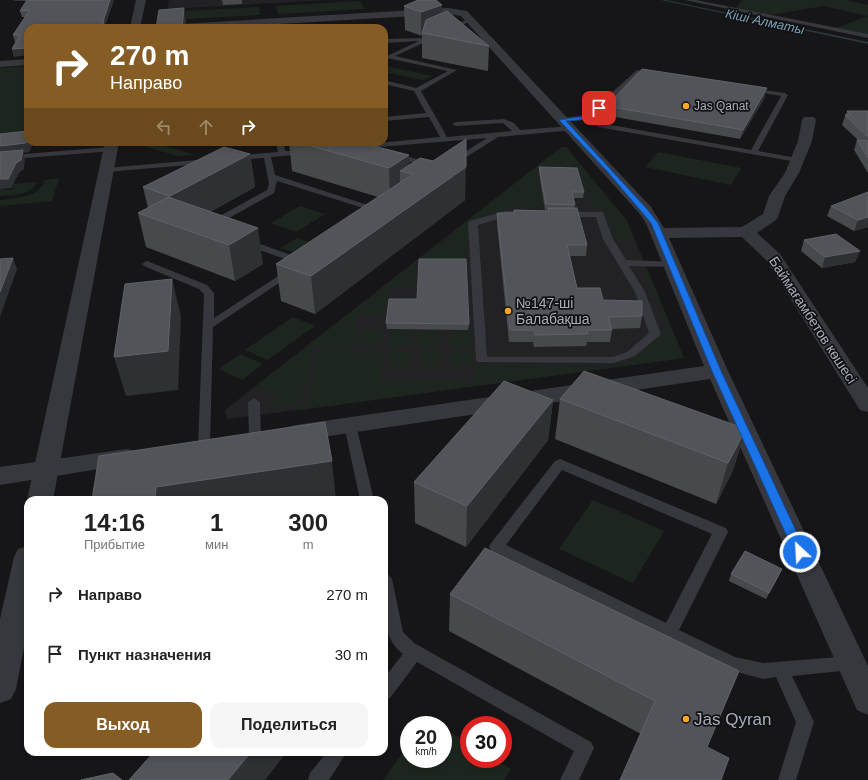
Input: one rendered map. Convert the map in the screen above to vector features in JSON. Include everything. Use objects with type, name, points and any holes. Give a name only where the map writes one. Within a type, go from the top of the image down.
[{"type":"street","points":[[136,24],[141,0]]},
{"type":"street","points":[[243,24],[452,11],[462,12],[470,20],[645,210],[659,233],[717,371],[868,700]]},
{"type":"street","points":[[0,64],[24,62]]},
{"type":"street","points":[[659,233],[746,232],[770,216],[777,196],[792,174],[805,141],[809,120]]},
{"type":"street","points":[[41,496],[111,146]]},
{"type":"street","name":"Баймағамбетов көшесі","points":[[746,232],[774,258],[868,405]]},
{"type":"street","points":[[181,450],[717,371]]},
{"type":"street","points":[[0,476],[150,454]]},
{"type":"street","points":[[0,689],[24,576]]},
{"type":"lane","points":[[688,0],[868,36]]},
{"type":"lane","points":[[388,58],[470,20]]},
{"type":"lane","points":[[265,24],[270,22]]},
{"type":"lane","points":[[388,41],[431,38]]},
{"type":"lane","points":[[388,58],[454,70],[417,90],[388,83]]},
{"type":"lane","points":[[388,145],[518,133],[566,124],[589,118],[637,72],[660,76]]},
{"type":"lane","points":[[746,89],[785,95],[754,152]]},
{"type":"lane","points":[[417,90],[445,140]]},
{"type":"lane","points":[[388,119],[431,115]]},
{"type":"lane","points":[[589,118],[598,125],[797,160]]},
{"type":"lane","points":[[456,124],[504,121],[511,125],[518,133]]},
{"type":"lane","points":[[362,147],[441,168],[496,135]]},
{"type":"lane","points":[[0,158],[102,146]]},
{"type":"lane","points":[[281,146],[282,154]]},
{"type":"lane","points":[[347,148],[374,146]]},
{"type":"lane","points":[[106,170],[317,151]]},
{"type":"lane","points":[[218,231],[207,227],[274,188],[267,156]]},
{"type":"lane","points":[[272,177],[384,209],[370,218]]},
{"type":"lane","points":[[512,213],[600,214],[608,239],[622,263],[640,292],[655,334],[631,354],[621,359],[607,361],[482,360],[473,223],[495,216],[512,213]]},
{"type":"lane","points":[[208,326],[306,261],[239,239]]},
{"type":"lane","points":[[622,263],[672,264]]},
{"type":"lane","points":[[147,264],[207,289],[209,293],[208,326],[230,442]]},
{"type":"lane","points":[[230,442],[254,402]]},
{"type":"lane","points":[[350,425],[366,496]]},
{"type":"lane","points":[[669,633],[721,532],[560,464],[496,547],[669,633],[732,664],[763,671],[851,663]]},
{"type":"lane","points":[[388,598],[395,632],[400,640],[415,652],[585,748],[568,780]]},
{"type":"lane","points":[[388,687],[415,652]]},
{"type":"lane","points":[[780,670],[805,722],[787,780]]},
{"type":"lane","points":[[317,780],[335,756]]},
{"type":"shaded area","points":[[169,0],[325,0],[168,9]]},
{"type":"shaded area","points":[[742,0],[846,0],[868,5],[868,16],[824,6],[769,15],[735,9]]},
{"type":"shaded area","points":[[360,1],[365,9],[278,14],[276,6]]},
{"type":"shaded area","points":[[259,7],[260,15],[184,19],[185,11]]},
{"type":"shaded area","points":[[868,16],[868,34],[836,28]]},
{"type":"shaded area","points":[[24,66],[24,135],[0,137],[0,68]]},
{"type":"shaded area","points":[[388,68],[432,76],[423,80],[388,73]]},
{"type":"shaded area","points":[[143,146],[165,146],[195,155],[177,156]]},
{"type":"shaded area","name":"№147-ші Балабақша","points":[[561,147],[566,147],[627,221],[684,358],[227,419],[225,410]]},
{"type":"shaded area","points":[[566,147],[627,221],[634,237],[614,237],[605,209],[594,209],[578,173],[535,172],[539,190],[546,209],[507,208],[468,223],[467,264],[417,264],[417,288],[390,288],[385,316],[356,316],[355,347],[313,347],[304,395],[300,402],[288,406],[268,407],[277,398],[258,384],[456,232],[454,231],[561,148]]},
{"type":"shaded area","points":[[658,152],[741,168],[731,185],[646,167]]},
{"type":"shaded area","points":[[59,178],[52,201],[0,206],[0,200],[13,199],[33,194],[42,186],[45,180]]},
{"type":"shaded area","points":[[37,182],[30,190],[21,194],[0,196],[0,189],[11,190],[15,188],[12,187],[13,184]]},
{"type":"shaded area","points":[[300,206],[325,214],[296,232],[271,223]]},
{"type":"shaded area","points":[[297,238],[309,242],[293,252],[281,248]]},
{"type":"shaded area","points":[[642,266],[646,266],[684,358],[293,411],[305,406],[309,402],[318,350],[385,351],[381,381],[475,382],[475,365],[619,365],[632,359],[658,335],[670,334]]},
{"type":"shaded area","points":[[293,317],[315,326],[268,360],[245,350]]},
{"type":"shaded area","points":[[361,330],[382,330],[380,347],[358,346]]},
{"type":"shaded area","points":[[390,330],[411,331],[410,347],[388,347]]},
{"type":"shaded area","points":[[419,331],[440,331],[440,348],[419,347]]},
{"type":"shaded area","points":[[451,331],[472,331],[472,348],[451,347]]},
{"type":"shaded area","points":[[390,351],[410,351],[409,366],[388,365]]},
{"type":"shaded area","points":[[421,351],[441,352],[441,366],[420,366]]},
{"type":"shaded area","points":[[452,351],[473,352],[473,366],[451,366]]},
{"type":"shaded area","points":[[240,354],[263,364],[242,380],[219,369]]},
{"type":"shaded area","points":[[593,500],[664,531],[633,583],[559,549]]},
{"type":"shaded area","points":[[452,734],[460,738],[460,768],[511,769],[504,780],[383,780],[400,756],[400,768],[452,768]]},
{"type":"building","points":[[27,0],[110,0],[103,24],[24,24],[24,48],[12,49],[20,35],[13,35],[30,10],[20,11]]},
{"type":"building","points":[[418,0],[436,0],[442,5],[421,12],[404,6]]},
{"type":"building","points":[[184,8],[182,24],[157,24],[159,10]]},
{"type":"building","points":[[447,11],[489,46],[422,33],[426,20]]},
{"type":"building","name":"Jas Qanat","points":[[642,69],[767,88],[743,130],[606,106]]},
{"type":"building","points":[[847,111],[868,111],[868,137],[845,115],[851,115]]},
{"type":"building","points":[[24,131],[24,143],[0,146],[0,134]]},
{"type":"building","points":[[466,139],[466,167],[311,276],[276,264],[413,174],[400,171],[420,158],[433,161]]},
{"type":"building","points":[[857,140],[868,141],[868,158]]},
{"type":"building","points":[[311,146],[374,146],[409,155],[389,168]]},
{"type":"building","points":[[224,147],[250,154],[170,196],[143,187]]},
{"type":"building","points":[[23,150],[21,160],[16,163],[8,179],[0,179],[0,152]]},
{"type":"building","points":[[539,167],[577,168],[584,192],[572,192],[575,205],[546,204]]},
{"type":"building","points":[[868,192],[868,217],[858,220],[831,206]]},
{"type":"building","points":[[168,197],[258,228],[229,245],[138,213]]},
{"type":"building","points":[[548,208],[577,208],[587,245],[567,245],[577,288],[600,288],[603,300],[642,301],[642,316],[608,317],[612,330],[587,330],[588,334],[535,335],[534,330],[510,330],[497,213],[514,213],[514,210],[549,211]]},
{"type":"building","points":[[836,234],[860,251],[825,257],[804,240]]},
{"type":"building","points":[[13,258],[0,292],[0,259]]},
{"type":"building","points":[[419,259],[466,259],[469,324],[386,323],[389,299],[417,299]]},
{"type":"building","points":[[172,279],[168,351],[114,357],[125,284]]},
{"type":"building","points":[[584,371],[746,429],[728,463],[560,399]]},
{"type":"building","points":[[504,381],[553,400],[467,506],[414,482]]},
{"type":"building","points":[[325,422],[332,461],[156,487],[155,496],[93,496],[99,456]]},
{"type":"building","points":[[485,548],[739,671],[707,747],[729,758],[721,780],[620,780],[655,701],[450,594]]},
{"type":"building","points":[[745,551],[782,569],[769,593],[731,574]]},
{"type":"building","points":[[150,756],[248,756],[228,780],[129,780]]},
{"type":"building","points":[[113,773],[122,780],[81,780]]},
{"type":"waterway","name":"Кіші Алматы","points":[[662,0],[868,43]]},
{"type":"place","name":"Jas Qanat","points":[[686,106]]},
{"type":"place","name":"№147-ші Балабақша","points":[[508,311]]},
{"type":"place","name":"Jas Qyran","points":[[686,719]]},
{"type":"route","points":[[599,108],[589,118],[562,120],[645,210],[654,223],[717,371],[800,552]]}]
